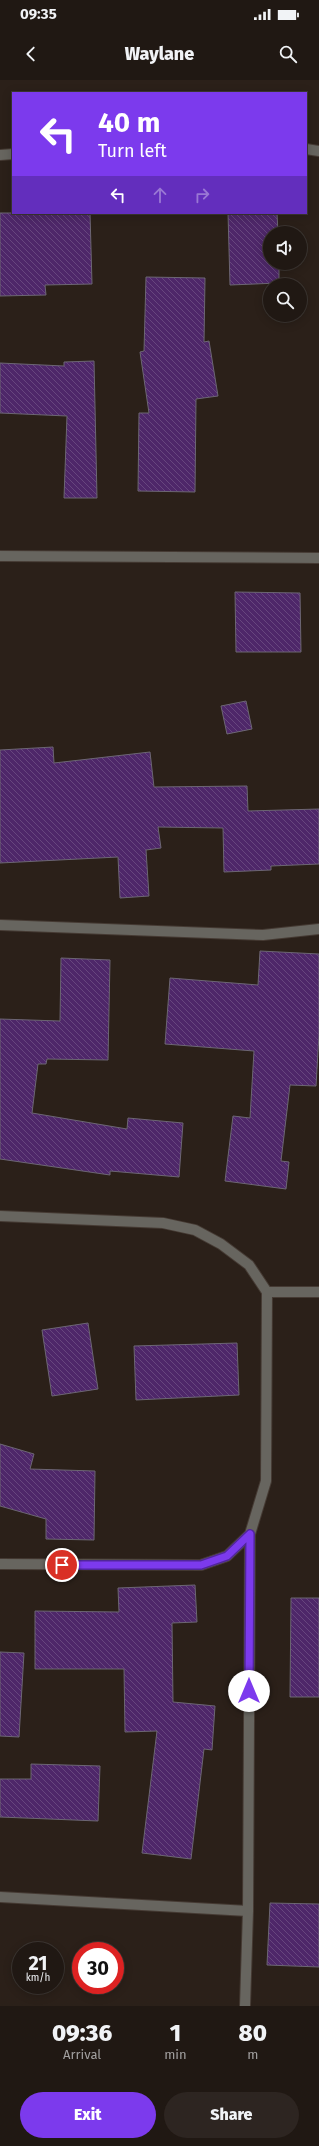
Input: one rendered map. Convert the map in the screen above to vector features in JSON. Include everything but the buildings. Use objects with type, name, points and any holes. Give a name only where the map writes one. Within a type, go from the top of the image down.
[{"type":"street","points":[[307,149],[319,151]]},
{"type":"street","points":[[0,155],[12,154]]},
{"type":"street","points":[[0,556],[319,558]]},
{"type":"street","points":[[0,925],[263,934],[319,929]]},
{"type":"street","points":[[0,1216],[163,1223],[195,1230],[221,1244],[249,1265],[267,1292],[266,1481],[250,1534],[248,1911],[245,2006]]},
{"type":"street","points":[[267,1292],[319,1292]]},
{"type":"street","points":[[0,1564],[201,1565],[227,1556],[250,1534]]},
{"type":"street","points":[[0,1897],[248,1911]]},
{"type":"route","points":[[62,1565],[201,1565],[227,1556],[250,1534],[249,1691]]}]
